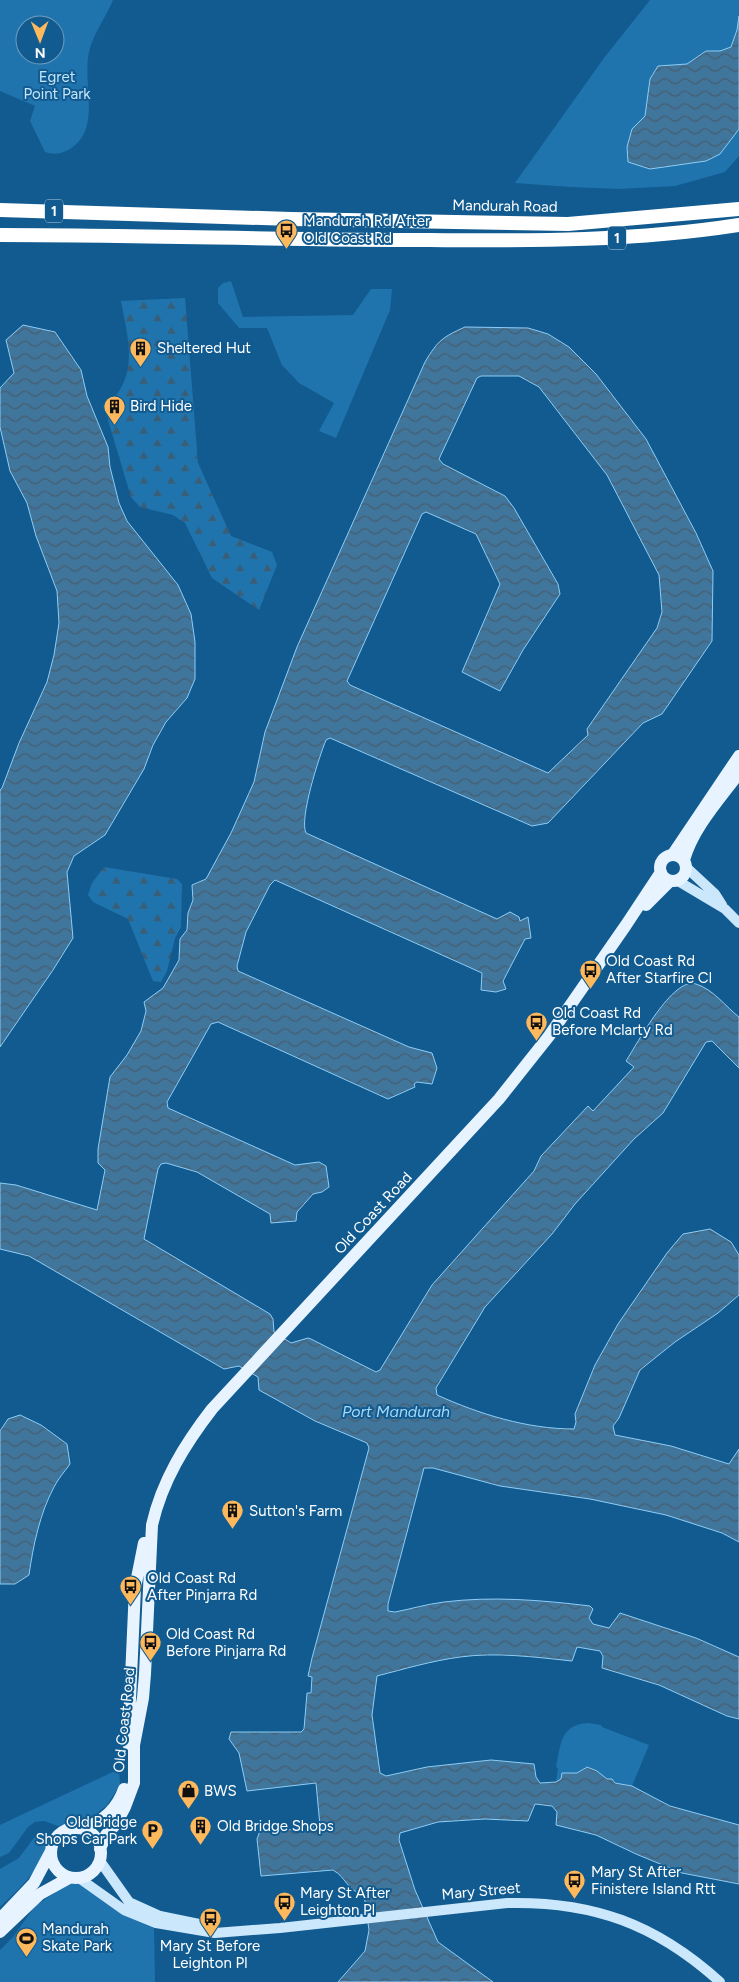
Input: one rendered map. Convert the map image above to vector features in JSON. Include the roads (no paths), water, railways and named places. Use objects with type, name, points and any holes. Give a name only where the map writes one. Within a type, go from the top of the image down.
[{"type":"highway","name":"Mandurah Road","points":[[0,210],[291,219],[568,224],[739,209]]},
{"type":"highway","name":"1","points":[[0,235],[356,240],[537,240],[599,239],[702,231],[739,226]]},
{"type":"main road","name":"Old Coast Road","points":[[681,861],[739,756]]},
{"type":"main road","name":"Old Coast Road","points":[[100,1855],[106,1835],[116,1824],[134,1783],[134,1745],[143,1698],[145,1674],[152,1525],[158,1501],[176,1461],[212,1409],[499,1099],[546,1041],[626,925],[670,878],[685,876],[681,861],[704,821],[739,773]]},
{"type":"main road","name":"Old Coast Road","points":[[670,878],[660,867],[663,860],[681,861]]},
{"type":"main road","name":"Old Coast Road","points":[[85,1828],[95,1824],[109,1814],[121,1796],[127,1778],[135,1588],[144,1541],[152,1525]]},
{"type":"main road","points":[[0,1919],[34,1883],[59,1834],[69,1828],[85,1828],[98,1839],[100,1855],[94,1870],[40,1894],[0,1932]]},
{"type":"main road","points":[[51,1851],[52,1861],[63,1876],[74,1878]]},
{"type":"street","points":[[681,861],[715,894],[725,909],[739,923]]},
{"type":"street","points":[[670,878],[725,909]]},
{"type":"street","name":"Mary Street","points":[[100,1855],[129,1902],[160,1916],[216,1926],[224,1931]]},
{"type":"street","name":"Mary Street","points":[[74,1878],[124,1910],[156,1923],[215,1933],[280,1928],[507,1903],[537,1902],[566,1905],[615,1917],[655,1934],[692,1958],[720,1982]]},
{"type":"water","points":[[739,16],[739,129],[720,154],[706,161],[650,169],[628,162],[627,147],[632,129],[645,116],[650,79],[658,66],[687,64],[706,51],[720,51],[731,47],[737,30]]},
{"type":"water","points":[[23,325],[55,332],[81,370],[87,396],[108,447],[110,467],[119,503],[127,521],[178,585],[191,614],[195,642],[195,679],[187,698],[166,722],[153,745],[144,769],[105,835],[74,856],[67,872],[73,938],[0,1047],[0,790],[47,682],[59,623],[57,591],[36,536],[27,503],[10,471],[0,427],[0,388],[14,373],[6,340]]},
{"type":"water","name":"Port Mandurah","points":[[465,327],[528,328],[548,334],[569,347],[596,374],[646,439],[696,533],[713,571],[712,641],[662,714],[643,723],[548,823],[532,826],[330,738],[326,740],[307,802],[305,815],[306,833],[497,919],[510,912],[519,917],[520,921],[528,917],[531,938],[525,939],[503,981],[506,989],[496,992],[481,990],[482,973],[275,880],[270,885],[246,932],[237,966],[238,971],[409,1047],[432,1053],[437,1068],[432,1084],[417,1082],[414,1084],[415,1087],[388,1099],[218,1022],[211,1024],[167,1102],[168,1108],[295,1165],[319,1162],[326,1166],[329,1187],[322,1192],[313,1194],[297,1212],[296,1221],[271,1223],[270,1214],[197,1172],[166,1163],[161,1164],[158,1169],[144,1239],[270,1314],[273,1319],[274,1332],[291,1343],[308,1338],[311,1339],[376,1372],[380,1370],[432,1285],[534,1171],[541,1156],[588,1106],[593,1111],[634,1067],[626,1061],[656,1013],[677,990],[687,984],[702,986],[714,994],[739,1017],[739,1068],[712,1041],[706,1042],[663,1113],[634,1139],[575,1204],[552,1234],[485,1307],[436,1388],[437,1395],[486,1414],[521,1423],[574,1429],[576,1422],[575,1414],[595,1365],[618,1324],[667,1253],[683,1234],[710,1229],[731,1242],[739,1255],[739,1295],[718,1313],[675,1342],[640,1370],[619,1418],[613,1426],[615,1435],[671,1446],[729,1464],[739,1449],[739,1542],[722,1533],[666,1515],[590,1499],[500,1486],[433,1468],[424,1468],[388,1604],[388,1611],[395,1612],[462,1600],[535,1601],[590,1606],[593,1609],[589,1618],[593,1624],[609,1628],[620,1613],[696,1638],[739,1657],[739,1719],[727,1716],[659,1685],[602,1668],[603,1656],[600,1651],[577,1647],[572,1661],[516,1656],[487,1655],[460,1657],[418,1665],[377,1676],[372,1715],[380,1773],[386,1776],[427,1767],[491,1760],[534,1764],[536,1777],[540,1783],[556,1782],[561,1779],[562,1773],[577,1773],[587,1767],[597,1771],[607,1779],[612,1779],[615,1783],[632,1786],[670,1806],[739,1825],[739,1884],[682,1873],[596,1835],[556,1825],[557,1812],[552,1806],[535,1804],[528,1821],[485,1819],[438,1822],[400,1833],[399,1840],[415,1890],[438,1942],[493,1982],[338,1982],[365,1951],[369,1930],[364,1895],[350,1887],[333,1870],[261,1876],[257,1839],[261,1828],[272,1832],[320,1826],[316,1783],[247,1791],[239,1753],[229,1739],[231,1732],[301,1732],[304,1729],[307,1693],[311,1693],[312,1677],[308,1676],[369,1448],[367,1443],[315,1421],[259,1390],[258,1377],[239,1366],[224,1369],[29,1256],[0,1249],[0,1183],[16,1185],[97,1210],[105,1170],[98,1163],[98,1149],[110,1077],[127,1055],[141,1031],[146,1011],[144,1002],[163,988],[179,960],[180,939],[187,930],[188,913],[193,900],[192,885],[206,879],[231,833],[254,782],[265,732],[297,647],[425,362],[438,344],[446,337]],"holes":[[[481,376],[519,376],[539,387],[607,475],[659,575],[662,612],[657,628],[587,729],[588,735],[548,773],[350,685],[347,681],[422,514],[426,512],[476,534],[500,584],[462,672],[500,691],[523,650],[560,594],[558,584],[514,508],[505,496],[443,464],[439,459],[477,378]]]},
{"type":"water","points":[[20,1415],[41,1425],[67,1444],[70,1464],[49,1497],[35,1541],[29,1575],[15,1584],[0,1584],[0,1431],[8,1419]]},
{"type":"place","name":"Mandurah Rd After Old Coast Rd","points":[[287,249]]},
{"type":"place","name":"Sheltered Hut","points":[[141,367]]},
{"type":"place","name":"Bird Hide","points":[[114,425]]},
{"type":"place","name":"Old Coast Rd After Starfire Cl","points":[[590,989]]},
{"type":"place","name":"Old Coast Rd Before Mclarty Rd","points":[[536,1041]]},
{"type":"place","name":"Sutton's Farm","points":[[233,1530]]},
{"type":"place","name":"Old Coast Rd After Pinjarra Rd","points":[[131,1606]]},
{"type":"place","name":"Old Coast Rd Before Pinjarra Rd","points":[[150,1662]]},
{"type":"place","name":"BWS","points":[[188,1810]]},
{"type":"place","name":"Old Bridge Shops","points":[[201,1845]]},
{"type":"place","name":"Old Bridge Shops Car Park","points":[[153,1850]]},
{"type":"place","name":"Mary St After Finistere Island Rtt","points":[[575,1900]]},
{"type":"place","name":"Mary St After Leighton Pl","points":[[284,1921]]},
{"type":"place","name":"Mary St Before Leighton Pl","points":[[210,1937]]},
{"type":"place","name":"Mandurah Skate Park","points":[[26,1957]]},
{"type":"park label","name":"Egret Point Park","points":[[57,86]]}]
